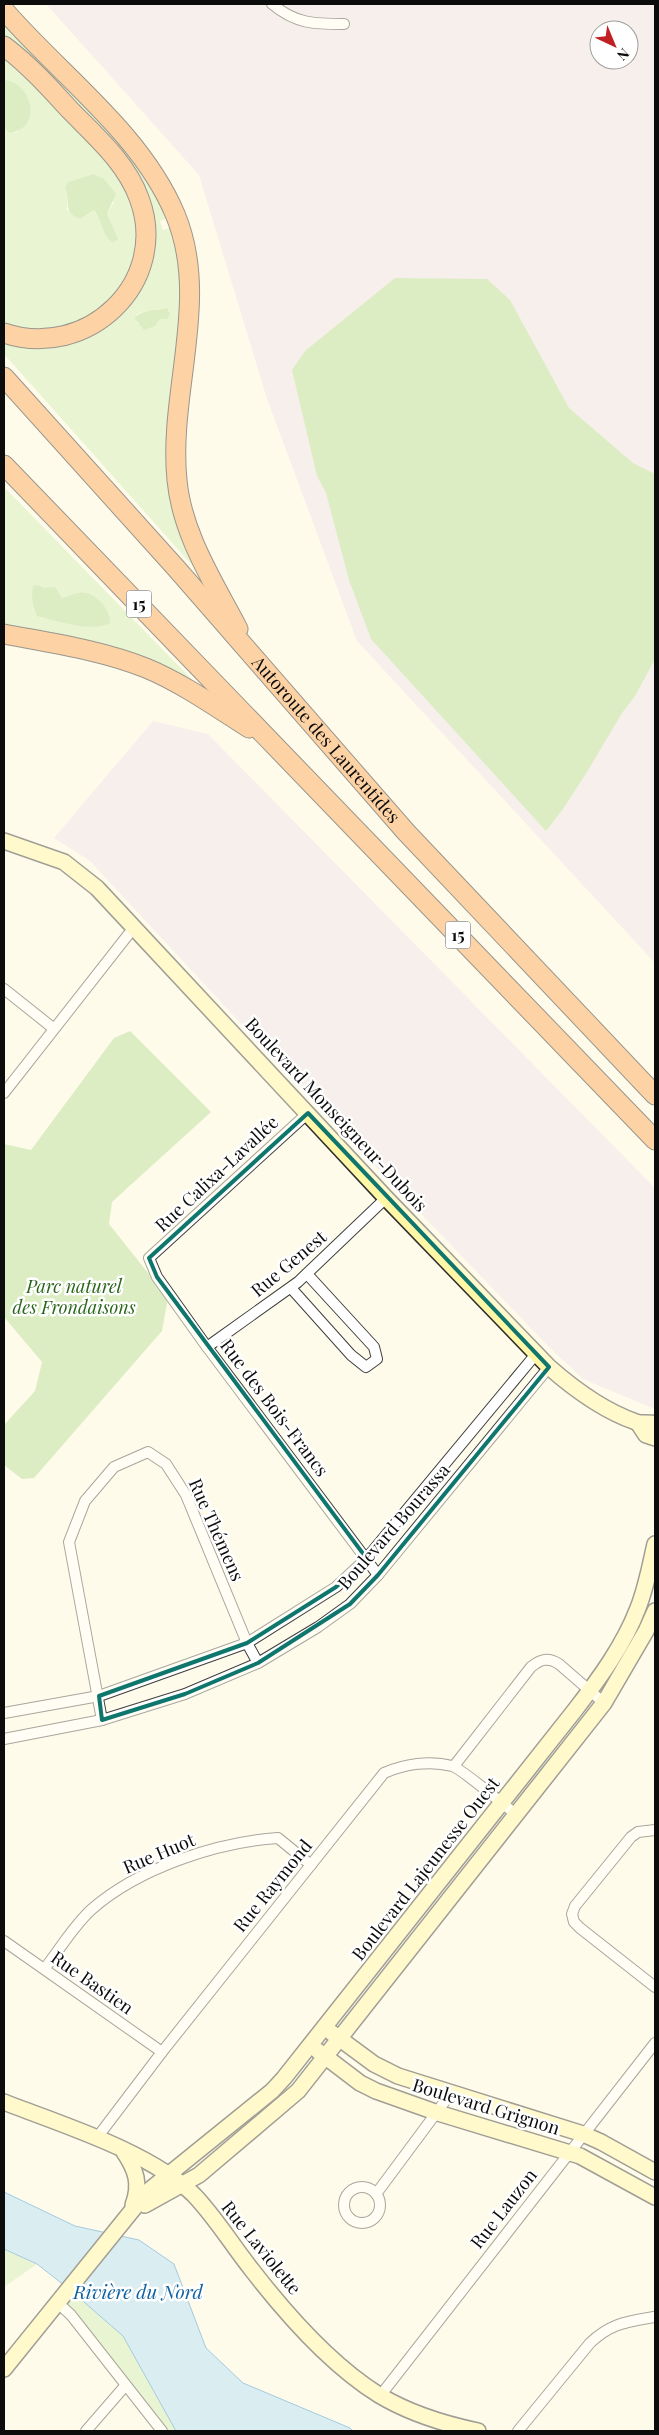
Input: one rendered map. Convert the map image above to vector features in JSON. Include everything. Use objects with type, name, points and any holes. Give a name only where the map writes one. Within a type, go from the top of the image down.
[{"type":"highway","points":[[4,10],[134,146],[159,182],[175,215],[186,251],[189,289],[176,432],[178,490],[185,519],[196,548],[253,659]]},
{"type":"highway","points":[[4,46],[38,76],[117,160],[133,183],[140,200],[146,233],[137,277],[122,302],[103,318],[80,331],[53,338],[27,338],[4,333]]},
{"type":"highway","name":"Autoroute des Laurentides","points":[[4,377],[176,568],[253,659],[436,864],[655,1094]]},
{"type":"highway","name":"Autoroute des Laurentides","points":[[4,465],[655,1140]]},
{"type":"highway","points":[[4,634],[94,652],[148,669],[180,685],[274,743]]},
{"type":"street","points":[[272,4],[287,16],[302,21],[344,24]]},
{"type":"street","name":"Boulevard Monseigneur-Dubois","points":[[4,841],[48,855],[77,870],[135,926],[386,1198],[549,1367],[574,1389],[638,1423],[655,1424]]},
{"type":"street","points":[[4,1093],[53,1028],[135,926]]},
{"type":"street","points":[[4,989],[53,1028]]},
{"type":"street","name":"Rue Calixa-Lavallée","points":[[149,1258],[308,1113]]},
{"type":"street","name":"Rue Genest","points":[[207,1347],[291,1288],[386,1198]]},
{"type":"street","name":"Rue des Bois-Francs","points":[[149,1258],[157,1277],[207,1347],[378,1575]]},
{"type":"street","points":[[291,1288],[351,1355],[366,1367],[377,1359],[374,1347],[307,1274]]},
{"type":"street","name":"Boulevard Bourassa","points":[[4,1713],[99,1696],[247,1643],[336,1587],[366,1559],[536,1354]]},
{"type":"street","name":"Boulevard Bourassa","points":[[4,1739],[102,1720],[185,1694],[258,1663],[318,1627],[350,1604],[378,1575],[549,1367]]},
{"type":"street","name":"Boulevard Monseigneur-Dubois","points":[[638,1423],[646,1435],[655,1438]]},
{"type":"street","name":"Rue Thémens","points":[[102,1720],[69,1542],[84,1500],[114,1468],[148,1452],[166,1464],[186,1494],[247,1643],[258,1663]]},
{"type":"street","name":"Boulevard Lajeunesse Ouest","points":[[4,2368],[147,2192],[272,2091],[590,1691],[628,1631],[638,1608],[655,1544]]},
{"type":"street","name":"Boulevard Lajeunesse Ouest","points":[[125,2219],[163,2193],[199,2175],[289,2100],[326,2057],[604,1703],[646,1631],[655,1611]]},
{"type":"street","points":[[516,1815],[454,1766],[537,1662],[544,1659],[551,1660],[604,1703]]},
{"type":"street","name":"Rue Raymond","points":[[96,2139],[162,2052],[384,1773],[400,1766],[413,1764],[454,1766]]},
{"type":"street","points":[[655,1830],[638,1832],[631,1837],[576,1906],[572,1914],[574,1922],[580,1928],[655,1987]]},
{"type":"street","name":"Rue Huot","points":[[45,1968],[91,1910],[131,1880],[204,1852],[260,1839],[278,1838],[310,1865]]},
{"type":"street","name":"Rue Bastien","points":[[4,1941],[162,2052]]},
{"type":"street","name":"Boulevard Grignon","points":[[324,2027],[386,2071],[582,2134],[601,2142],[655,2172]]},
{"type":"street","name":"Rue Lauzon","points":[[380,2396],[582,2134],[655,2043]]},
{"type":"street","name":"Boulevard Grignon","points":[[310,2045],[360,2083],[376,2091],[580,2156],[655,2197]]},
{"type":"street","points":[[376,2194],[451,2093]]},
{"type":"street","name":"Rue Laviolette","points":[[4,2102],[123,2151],[168,2175],[182,2185],[214,2219],[252,2270],[303,2329],[347,2371],[380,2396],[414,2412],[453,2426],[478,2431]]},
{"type":"street","points":[[123,2151],[132,2164],[138,2181],[137,2194],[125,2219]]},
{"type":"street","points":[[57,2302],[72,2315],[125,2386],[162,2431]]},
{"type":"street","points":[[518,2431],[590,2343],[603,2331],[620,2323],[654,2317]]},
{"type":"street","points":[[86,2431],[125,2386]]},
{"type":"highlighted area","points":[[308,1113],[549,1367],[378,1575],[350,1604],[258,1663],[185,1694],[102,1720],[99,1696],[247,1643],[336,1587],[367,1559],[157,1277],[149,1258]]},
{"type":"shaded area","points":[[46,4],[655,4],[655,963],[357,641],[267,399],[199,175]]},
{"type":"shaded area","points":[[153,721],[208,734],[655,1188],[655,1409],[583,1379],[547,1345],[309,1097],[90,861],[54,838]]},
{"type":"green space","points":[[4,19],[139,164],[170,217],[160,221],[163,230],[173,227],[177,241],[182,297],[168,437],[200,574],[4,354],[4,340],[30,346],[55,346],[80,339],[103,328],[123,312],[139,292],[150,269],[155,243],[155,230],[146,194],[13,43],[4,36]],"holes":[[[167,308],[137,324],[136,315],[145,311]]]},
{"type":"green space","points":[[4,57],[94,146],[126,185],[139,238],[128,279],[97,314],[47,332],[4,326],[4,127],[9,133],[17,132],[29,120],[21,89],[4,80]],"holes":[[[93,174],[114,202],[107,214],[117,239],[113,243],[104,233],[94,210],[80,219],[67,210],[68,194],[65,187],[68,182]]]},
{"type":"green space","points":[[4,80],[14,83],[22,89],[30,106],[30,115],[27,123],[20,130],[9,133],[4,127]]},
{"type":"green space","points":[[93,174],[104,179],[116,194],[107,214],[118,239],[113,243],[104,233],[94,210],[80,219],[69,210],[65,187],[68,182]]},
{"type":"green space","points":[[395,278],[487,279],[510,300],[569,408],[633,463],[655,474],[655,659],[635,696],[622,713],[587,772],[546,831],[371,639],[349,580],[326,493],[317,476],[292,370],[305,351]]},
{"type":"green space","points":[[167,308],[170,314],[167,319],[160,319],[155,326],[144,330],[135,319],[136,316],[145,312]]},
{"type":"green space","points":[[4,487],[204,692],[4,627]],"holes":[[[38,585],[62,598],[82,594],[95,598],[53,619],[42,618],[33,609],[32,593]]]},
{"type":"green space","points":[[38,585],[44,588],[55,587],[62,598],[78,593],[89,594],[95,597],[108,612],[110,623],[95,627],[64,623],[37,616],[32,594],[33,586]]},
{"type":"green space","name":"Parc naturel des Frondaisons","points":[[130,1031],[211,1112],[112,1202],[109,1224],[168,1298],[162,1331],[34,1478],[22,1479],[4,1465],[4,1425],[35,1391],[42,1362],[4,1317],[4,1144],[31,1150],[114,1038]]},
{"type":"green space","points":[[4,2249],[37,2264],[4,2287]]},
{"type":"green space","points":[[69,2289],[123,2336],[176,2431],[162,2431],[57,2302]]},
{"type":"water","name":"Rivière du Nord","points":[[4,2192],[75,2226],[139,2240],[174,2264],[206,2348],[243,2383],[350,2428],[353,2431],[176,2431],[123,2336],[37,2264],[4,2249]]}]
